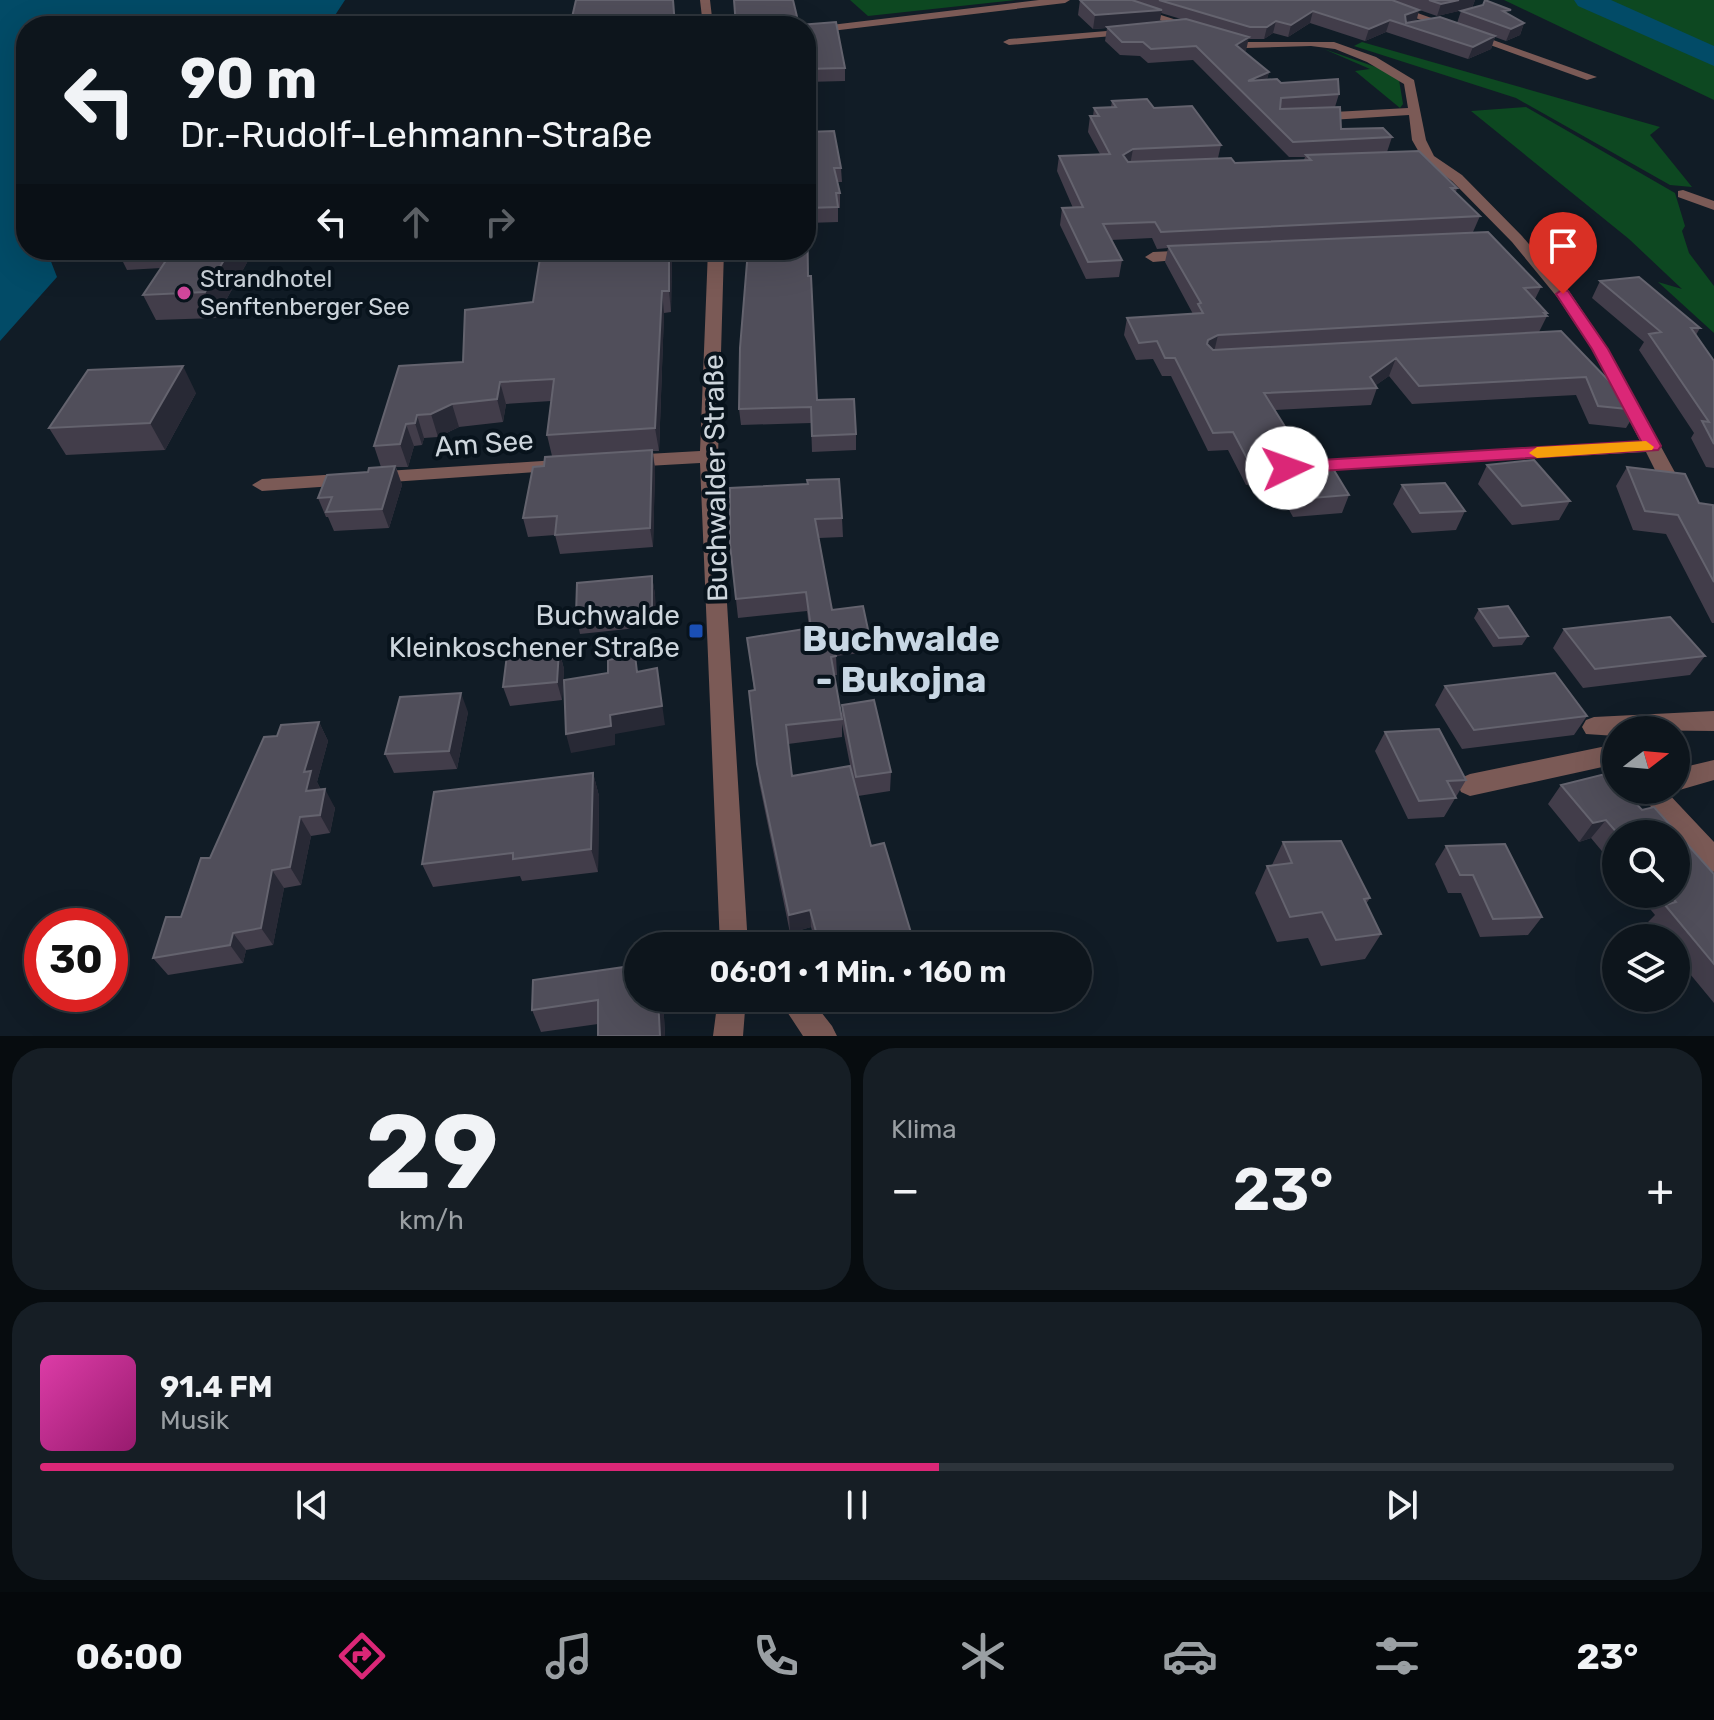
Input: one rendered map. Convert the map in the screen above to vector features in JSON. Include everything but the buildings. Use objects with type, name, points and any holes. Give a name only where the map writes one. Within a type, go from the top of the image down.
[{"type":"street","points":[[816,30],[1065,0]]},
{"type":"street","points":[[1102,0],[1246,45],[1269,48],[1328,44],[1395,71],[1410,83],[1421,158],[1457,178],[1510,240],[1563,294],[1584,339],[1652,446],[1668,478]]},
{"type":"street","points":[[1371,0],[1591,77]]},
{"type":"street","points":[[1421,27],[1461,16]]},
{"type":"street","points":[[1160,30],[1190,28]]},
{"type":"street","points":[[1009,42],[1145,31]]},
{"type":"street","points":[[1297,118],[1415,111]]},
{"type":"street","points":[[1683,194],[1714,206]]},
{"type":"street","points":[[1153,257],[1216,254]]},
{"type":"street","name":"Buchwalder Straße","points":[[716,260],[709,456],[733,932]]},
{"type":"street","points":[[1287,468],[1652,446]]},
{"type":"street","points":[[616,462],[709,456]]},
{"type":"street","name":"Am See","points":[[262,485],[570,465]]},
{"type":"street","points":[[1690,722],[1714,721]]},
{"type":"street","points":[[1602,727],[1594,727],[1602,736]]},
{"type":"street","points":[[1470,785],[1602,756]]},
{"type":"street","points":[[1690,776],[1714,770]]},
{"type":"street","points":[[1662,804],[1714,860]]},
{"type":"street","points":[[728,1036],[731,1012]]},
{"type":"street","points":[[803,1012],[822,1036]]},
{"type":"green space","points":[[850,0],[1016,0],[868,16]]},
{"type":"green space","points":[[1504,0],[1714,0],[1714,100]]},
{"type":"green space","points":[[1362,42],[1660,127],[1650,135],[1692,187],[1670,185],[1516,98],[1354,46]]},
{"type":"green space","points":[[1324,49],[1390,72],[1399,80],[1403,104],[1400,108],[1355,71],[1370,69]]},
{"type":"green space","points":[[1526,107],[1675,193],[1689,253],[1714,286],[1714,333],[1658,282],[1682,289],[1629,239],[1471,111]]},
{"type":"water","points":[[0,0],[345,0],[335,16],[16,16],[16,260],[50,260],[57,277],[0,341]]},
{"type":"waterway","points":[[1588,0],[1714,57]]},
{"type":"slow traffic","points":[[1537,453],[1646,447]]},
{"type":"place","name":"Strandhotel Senftenberger See","points":[[184,293]]},
{"type":"place","name":"Buchwalde Kleinkoschener Straße","points":[[696,631]]},
{"type":"district","name":"Buchwalde - Bukojna","points":[[901,658]]},
{"type":"route","points":[[1287,468],[1652,446],[1600,349],[1563,294]]}]
